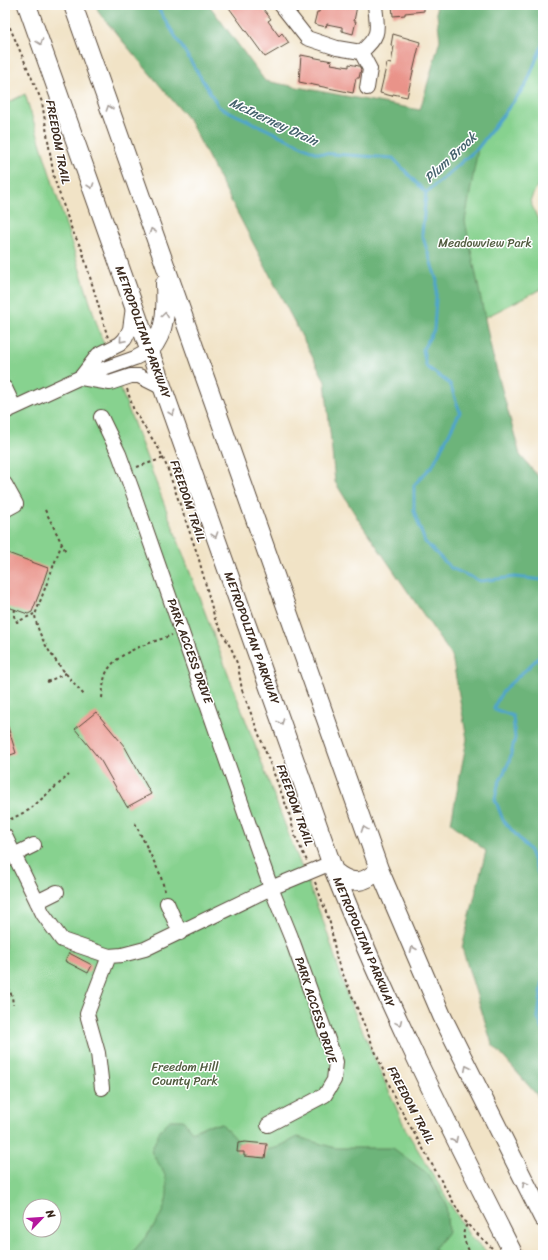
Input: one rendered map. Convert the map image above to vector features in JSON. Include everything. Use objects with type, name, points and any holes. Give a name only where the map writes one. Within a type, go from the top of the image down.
[{"type":"main road","name":"METROPOLITAN PARKWAY","points":[[27,5],[333,867],[363,943],[417,1061],[514,1255]]},
{"type":"main road","points":[[73,5],[379,869],[442,1016],[543,1218]]},
{"type":"main road","points":[[150,350],[158,338],[164,318],[165,268]]},
{"type":"main road","points":[[333,867],[343,878],[358,881],[369,878],[379,869]]},
{"type":"street","points":[[281,5],[307,38],[338,48],[361,52]]},
{"type":"street","points":[[361,52],[375,38],[377,31],[375,5]]},
{"type":"street","points":[[361,52],[370,69],[367,88]]},
{"type":"street","points":[[80,378],[98,355],[120,344],[125,339],[133,318],[133,304]]},
{"type":"street","points":[[5,388],[9,410],[80,378],[135,358],[150,350]]},
{"type":"street","points":[[80,378],[110,383],[131,376],[139,376],[163,388]]},
{"type":"street","name":"PARK ACCESS DRIVE","points":[[101,418],[125,470],[272,888],[336,1062],[334,1080],[325,1095],[268,1125]]},
{"type":"street","points":[[5,484],[16,504],[5,510]]},
{"type":"street","points":[[5,836],[43,914],[62,940],[109,956],[122,955],[145,949],[310,871],[333,867]]},
{"type":"street","points":[[14,855],[34,846]]},
{"type":"street","points":[[37,902],[57,892]]},
{"type":"street","points":[[167,902],[180,933]]},
{"type":"street","points":[[102,1088],[98,1053],[87,1014],[109,956]]},
{"type":"path","name":"FREEDOM TRAIL","points":[[5,16],[42,102],[54,178],[72,230],[82,250],[109,341]]},
{"type":"path","name":"FREEDOM TRAIL","points":[[125,384],[134,411],[164,458],[198,556],[215,619],[233,652],[238,666],[242,690],[289,813],[295,836],[330,923],[337,960],[389,1087],[459,1213],[467,1225],[498,1255]]},
{"type":"path","points":[[125,470],[145,466],[164,458]]},
{"type":"path","points":[[45,510],[66,552]]},
{"type":"path","points":[[62,544],[36,613],[38,629],[52,654],[84,695]]},
{"type":"path","points":[[15,609],[14,616],[17,622],[36,613]]},
{"type":"path","points":[[102,698],[105,676],[115,661],[123,655],[150,643],[183,632]]},
{"type":"path","points":[[47,682],[66,672]]},
{"type":"path","points":[[5,822],[29,810],[69,775]]},
{"type":"path","points":[[135,823],[160,874],[167,902]]},
{"type":"path","points":[[5,982],[12,996],[13,1005]]},
{"type":"path","points":[[467,1225],[464,1230],[464,1236],[471,1255]]},
{"type":"green space","points":[[96,5],[209,5],[265,81],[420,110],[440,40],[436,5],[543,5],[543,43],[526,85],[478,148],[465,221],[492,353],[520,455],[543,482],[543,1102],[492,1044],[462,948],[486,851],[451,823],[467,739],[452,656],[358,519],[335,482],[325,381],[189,120],[99,13]]},
{"type":"green space","name":"Meadowview Park","points":[[543,43],[543,173],[530,201],[543,231],[543,288],[423,349],[426,193],[526,85]]},
{"type":"green space","name":"Freedom Hill County Park","points":[[25,94],[99,331],[290,838],[325,926],[347,995],[406,1130],[469,1235],[490,1255],[5,1255],[5,104]]},
{"type":"green space","points":[[170,1120],[183,1120],[192,1132],[207,1125],[222,1124],[243,1148],[259,1151],[276,1148],[298,1137],[335,1148],[393,1148],[428,1174],[446,1203],[448,1232],[434,1249],[441,1255],[130,1255],[157,1221],[166,1201],[166,1179],[151,1151],[160,1130]]},
{"type":"building","points":[[227,5],[260,5],[271,19],[268,21],[279,36],[282,33],[289,43],[265,57]]},
{"type":"building","points":[[321,5],[357,6],[353,34],[342,31],[342,27],[327,24],[326,27],[314,24],[317,12],[319,12]]},
{"type":"building","points":[[392,5],[424,5],[424,11],[393,16]]},
{"type":"building","points":[[393,34],[420,42],[407,97],[393,94],[392,96],[380,93],[387,63],[391,64],[394,46],[391,45]]},
{"type":"building","points":[[301,55],[332,61],[331,64],[349,67],[349,64],[359,66],[361,69],[359,78],[356,78],[353,93],[299,82]]},
{"type":"building","points":[[5,552],[48,568],[32,612],[28,614],[5,606]]},
{"type":"building","points":[[96,712],[125,747],[151,794],[127,807],[101,761],[75,729]]},
{"type":"building","points":[[7,724],[16,753],[5,757],[5,725]]},
{"type":"building","points":[[69,953],[92,965],[88,973],[65,961]]},
{"type":"building","points":[[245,1142],[267,1144],[265,1158],[244,1156],[244,1152],[237,1152],[238,1143]]},
{"type":"waterway","name":"McInerney Drain","points":[[156,5],[219,107],[317,153],[393,158],[426,193]]},
{"type":"waterway","name":"Plum Brook","points":[[543,43],[526,85],[478,148],[426,193],[422,234],[437,281],[434,330],[423,349],[426,366],[450,384],[460,412],[433,465],[414,485],[414,511],[425,542],[451,568],[480,581],[515,577],[543,580]]},
{"type":"waterway","name":"Plum Brook","points":[[543,651],[537,659],[503,692],[494,709],[513,716],[515,738],[509,762],[498,785],[495,799],[503,820],[530,851],[543,886]]},
{"type":"waterway","name":"Plum Brook","points":[[543,980],[538,1018],[543,1030]]}]
